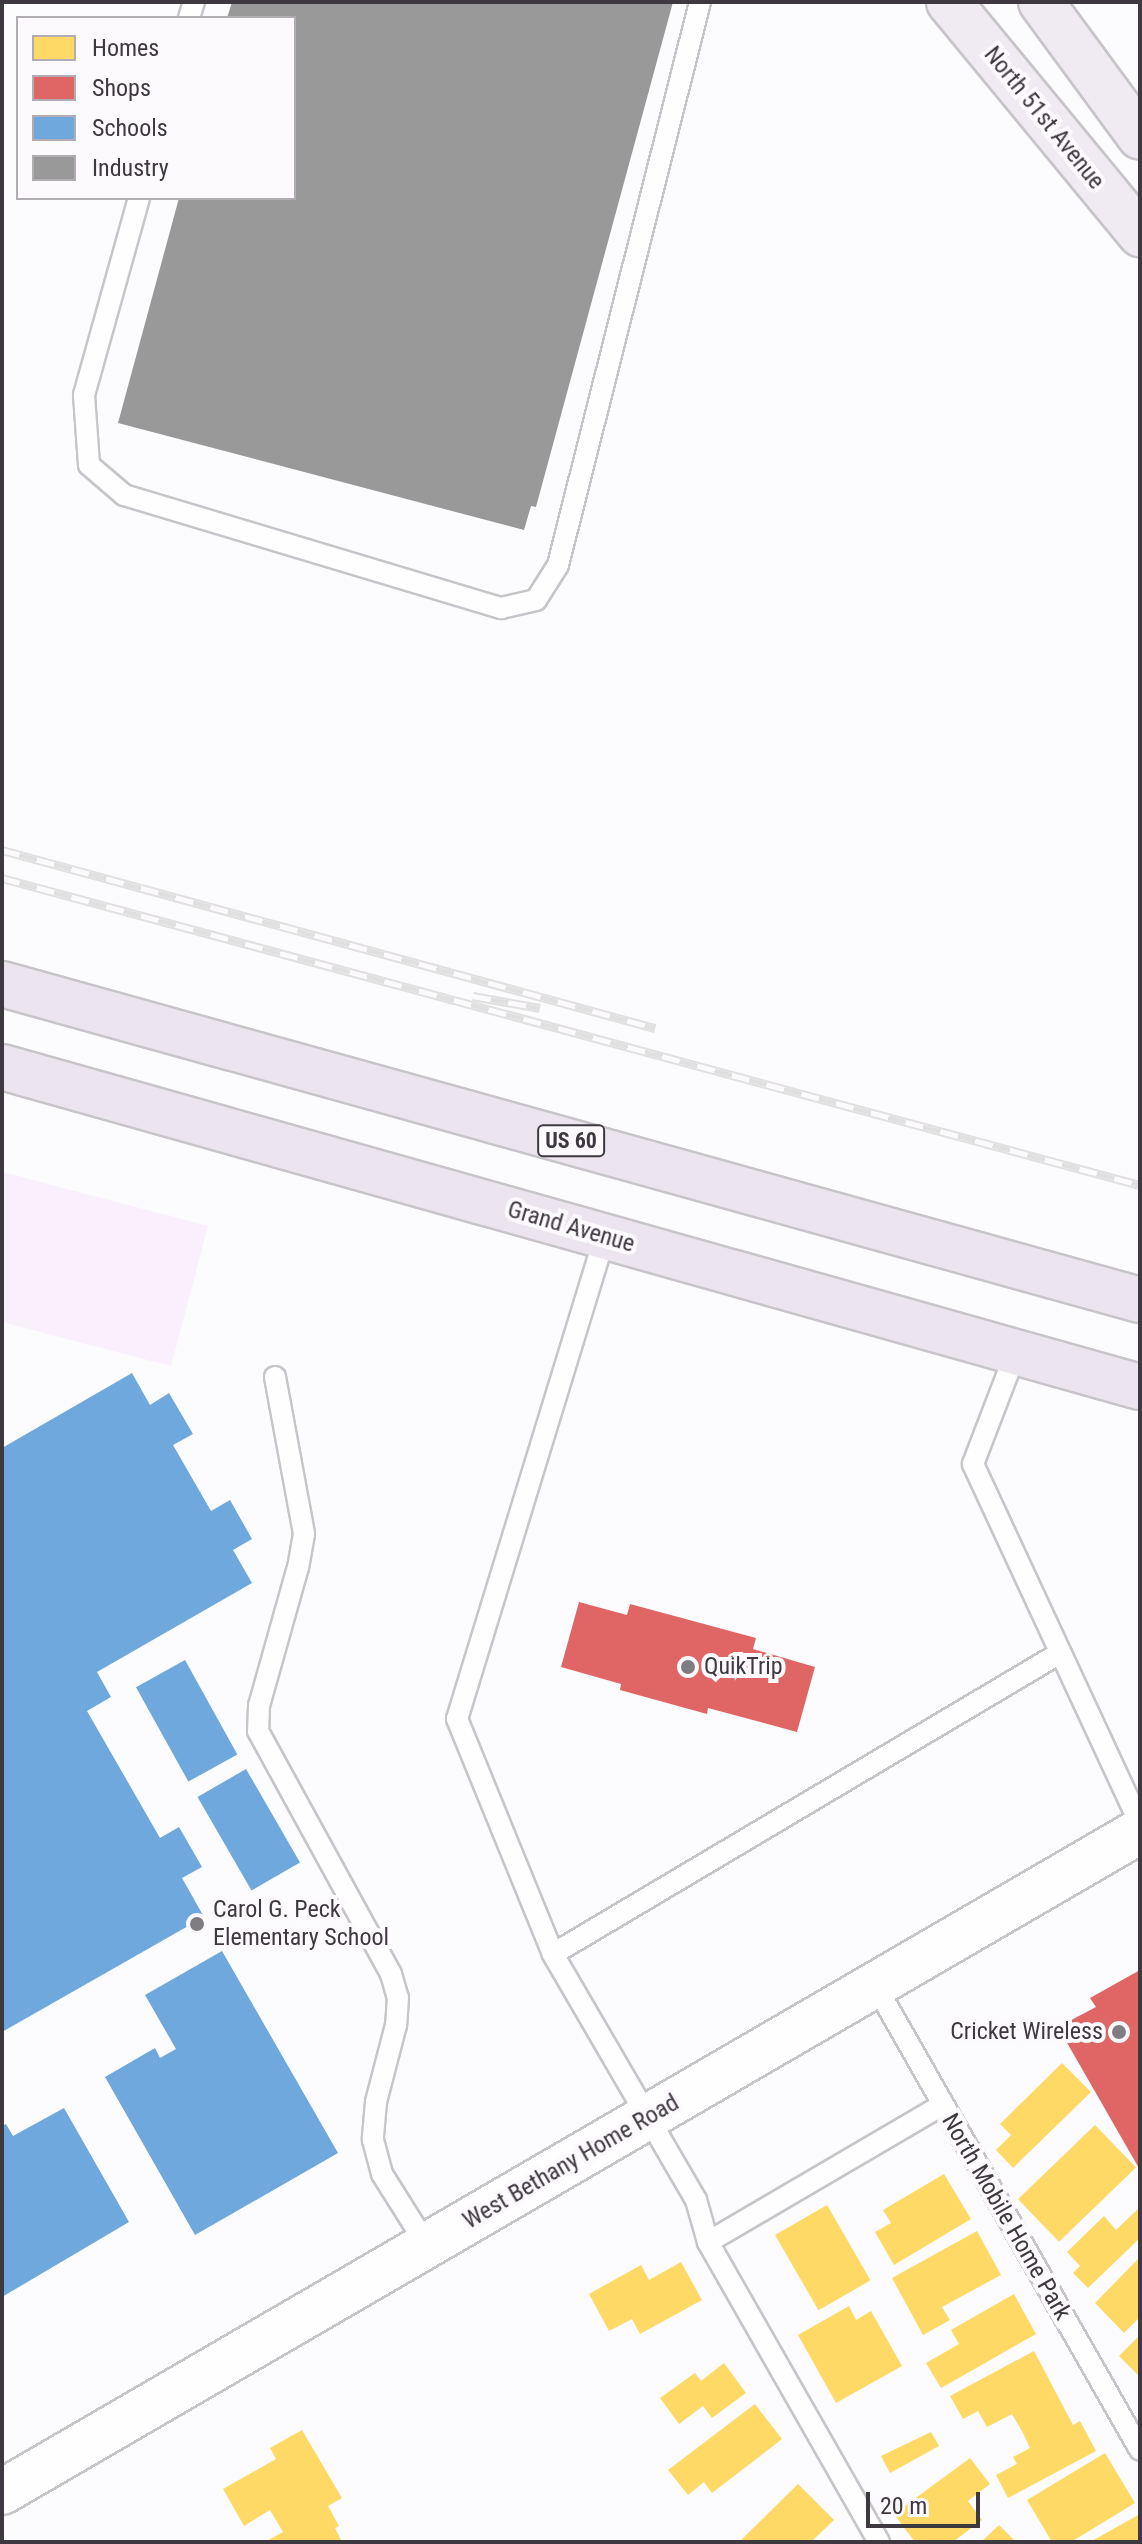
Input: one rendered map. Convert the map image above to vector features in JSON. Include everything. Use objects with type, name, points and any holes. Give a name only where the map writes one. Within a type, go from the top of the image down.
[{"type":"highway","name":"US 60","points":[[2,984],[1140,1300]]},
{"type":"highway","name":"Grand Avenue","points":[[2,1067],[1140,1387]]},
{"type":"main road","name":"North 51st Avenue","points":[[949,2],[1140,234]]},
{"type":"main road","points":[[1041,2],[1140,137]]},
{"type":"main road","name":"West Bethany Home Road","points":[[2,2492],[1140,1831]]},
{"type":"lane","points":[[138,200],[84,395],[89,465],[124,495],[501,608],[536,600],[558,565],[700,2]]},
{"type":"lane","points":[[605,1236],[457,1719],[553,1954],[696,2200],[708,2242],[879,2542]]},
{"type":"lane","points":[[1016,1352],[973,1464],[1140,1823]]},
{"type":"lane","points":[[275,1377],[304,1534],[298,1567],[259,1706],[258,1731],[391,1974],[398,1998],[396,2025],[376,2102],[373,2140],[382,2174],[428,2247]]},
{"type":"lane","points":[[553,1954],[1060,1653]]},
{"type":"lane","name":"North Mobile Home Park","points":[[874,1983],[1140,2450]]},
{"type":"lane","points":[[708,2242],[942,2105]]},
{"type":"shaded area","points":[[2,1172],[208,1226],[171,1366],[2,1322]]},
{"type":"building: Homes","points":[[1062,2063],[1091,2092],[1013,2168],[996,2150],[1011,2135],[1000,2124]]},
{"type":"building: Homes","points":[[1095,2125],[1136,2167],[1059,2242],[1018,2199]]},
{"type":"building: Homes","points":[[944,2174],[971,2219],[894,2265],[875,2232],[891,2223],[883,2210]]},
{"type":"building: Homes","points":[[827,2205],[870,2280],[819,2310],[775,2235]]},
{"type":"building: Homes","points":[[1140,2207],[1140,2238],[1088,2288],[1073,2273],[1080,2266],[1067,2252],[1104,2216],[1116,2230]]},
{"type":"building: Homes","points":[[977,2231],[1001,2275],[942,2307],[950,2320],[923,2335],[892,2278]]},
{"type":"building: Homes","points":[[1140,2257],[1140,2317],[1124,2333],[1095,2303]]},
{"type":"building: Homes","points":[[681,2262],[702,2300],[640,2334],[632,2319],[609,2331],[589,2294],[641,2265],[649,2280]]},
{"type":"building: Homes","points":[[1014,2294],[1036,2334],[941,2388],[926,2363],[959,2344],[951,2330]]},
{"type":"building: Homes","points":[[849,2306],[856,2320],[871,2311],[902,2366],[836,2403],[798,2335]]},
{"type":"building: Homes","points":[[1140,2335],[1140,2377],[1119,2356]]},
{"type":"building: Homes","points":[[1034,2351],[1073,2425],[1080,2421],[1096,2451],[1008,2498],[996,2475],[1017,2464],[1013,2457],[1030,2448],[1023,2433],[1012,2414],[987,2427],[978,2411],[963,2419],[950,2396]]},
{"type":"building: Homes","points":[[724,2363],[746,2393],[712,2418],[703,2406],[679,2424],[660,2398],[695,2373],[701,2381]]},
{"type":"building: Homes","points":[[755,2404],[782,2439],[712,2493],[704,2482],[688,2495],[668,2470]]},
{"type":"building: Homes","points":[[302,2430],[342,2498],[328,2506],[339,2526],[335,2528],[342,2542],[265,2542],[283,2532],[270,2510],[244,2526],[223,2489],[276,2459],[270,2448]]},
{"type":"building: Homes","points":[[931,2432],[939,2446],[890,2473],[881,2456]]},
{"type":"building: Homes","points":[[1105,2453],[1135,2503],[1071,2542],[1052,2542],[1027,2500]]},
{"type":"building: Homes","points":[[970,2458],[990,2484],[968,2501],[982,2520],[953,2542],[915,2542],[894,2514]]},
{"type":"building: Homes","points":[[798,2484],[834,2520],[811,2542],[739,2542]]},
{"type":"building: Homes","points":[[1140,2514],[1140,2542],[1090,2542]]},
{"type":"building: Homes","points":[[999,2525],[1016,2542],[981,2542]]},
{"type":"building: Shops","name":"QuikTrip","points":[[579,1602],[627,1615],[630,1604],[756,1638],[753,1649],[815,1667],[797,1732],[708,1708],[707,1714],[620,1690],[621,1684],[561,1667]]},
{"type":"building: Shops","points":[[1140,1970],[1140,2170],[1058,2027],[1096,2007],[1090,1998]]},
{"type":"building: Schools","points":[[132,1373],[150,1405],[169,1393],[193,1434],[173,1445],[211,1511],[230,1500],[252,1539],[233,1550],[252,1583],[97,1672],[111,1697],[87,1711],[160,1838],[179,1827],[202,1867],[182,1878],[204,1917],[2,2032],[2,1448]]},
{"type":"building: Schools","points":[[185,1660],[237,1754],[188,1782],[136,1687]]},
{"type":"building: Schools","points":[[246,1769],[300,1863],[252,1891],[198,1797]]},
{"type":"building: Schools","points":[[222,1951],[338,2153],[195,2235],[105,2077],[155,2048],[160,2058],[176,2049],[145,1995]]},
{"type":"building: Schools","points":[[64,2108],[129,2222],[2,2297],[2,2126],[6,2124],[13,2136]]},
{"type":"building: Industry","points":[[232,2],[673,2],[536,507],[531,506],[524,530],[118,423],[178,200],[296,200],[296,16],[228,16]]},
{"type":"railway","points":[[2,850],[655,1028]]},
{"type":"railway","points":[[2,878],[1140,1185]]},
{"type":"railway","points":[[473,996],[540,1008]]},
{"type":"place","name":"QuikTrip","points":[[688,1667]]},
{"type":"place","name":"Carol G. Peck Elementary School","points":[[197,1924]]},
{"type":"place","name":"Cricket Wireless","points":[[1119,2032]]}]
